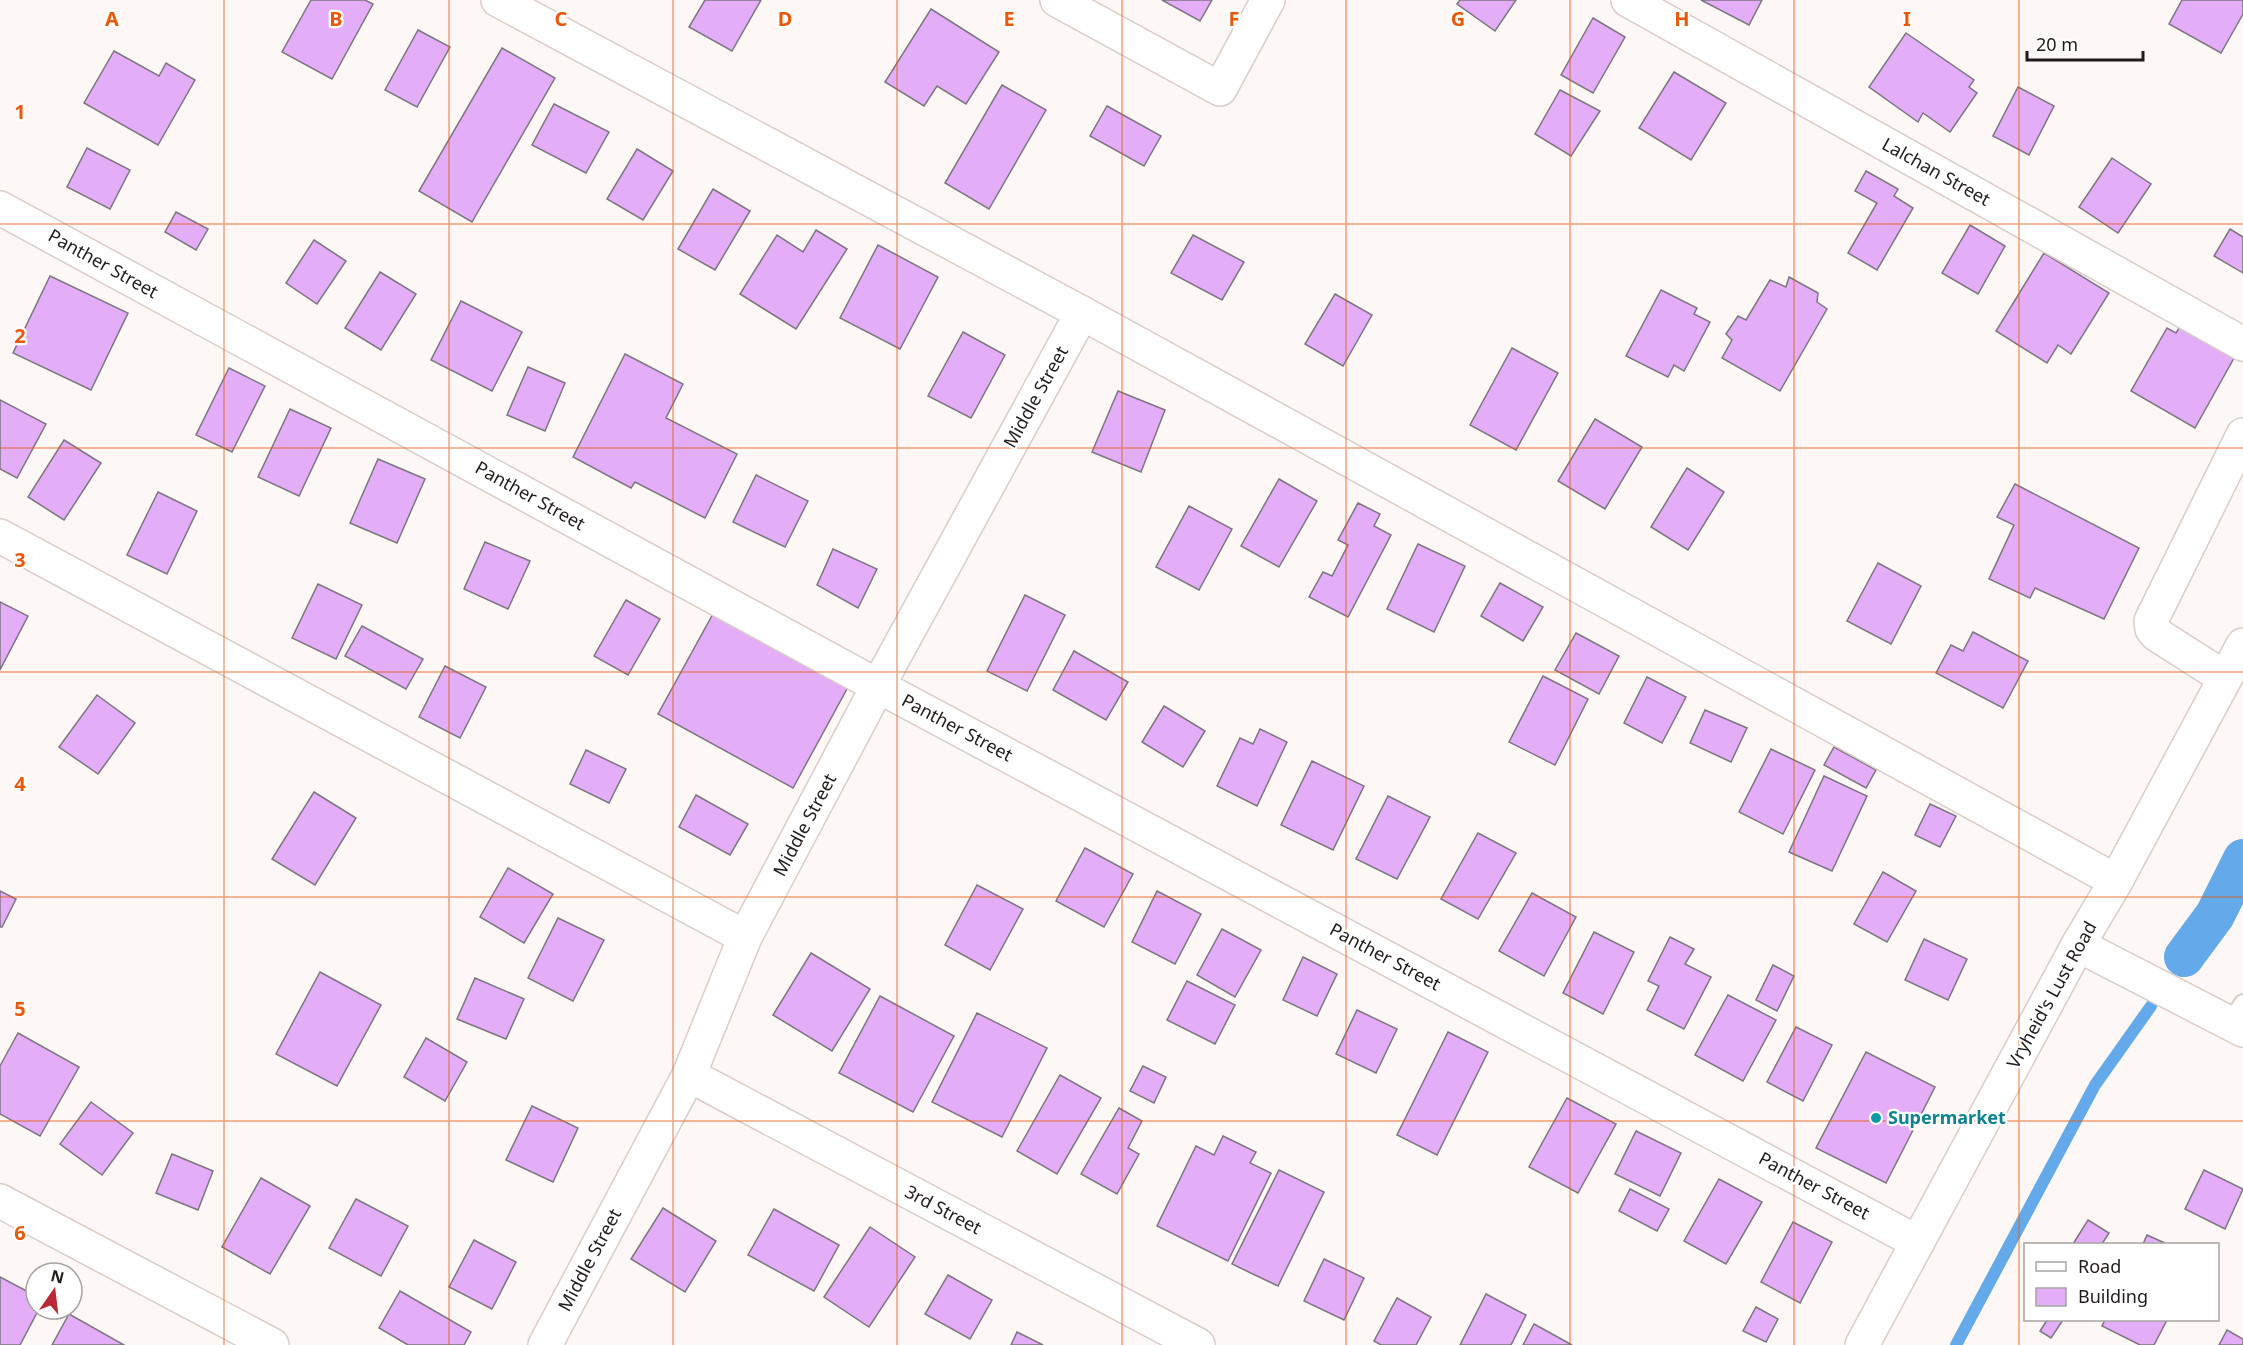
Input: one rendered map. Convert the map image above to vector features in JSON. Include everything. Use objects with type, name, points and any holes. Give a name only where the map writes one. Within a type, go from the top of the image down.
[{"type":"street","points":[[498,0],[1082,313],[2116,881]]},
{"type":"street","points":[[1057,0],[1220,89],[1268,0]]},
{"type":"street","name":"Lalchan Street","points":[[1628,0],[2243,344]]},
{"type":"street","name":"Panther Street","points":[[0,208],[878,686],[1917,1242]]},
{"type":"street","name":"Middle Street","points":[[545,1345],[689,1075],[746,937],[878,686],[1082,313]]},
{"type":"street","points":[[2225,678],[2156,634],[2152,629],[2151,621],[2243,435]]},
{"type":"street","points":[[0,536],[746,937]]},
{"type":"street","name":"Vryheid's Lust Road","points":[[1862,1345],[2243,645]]},
{"type":"street","points":[[2078,945],[2238,1019]]},
{"type":"street","name":"3rd Street","points":[[689,1075],[1198,1345]]},
{"type":"street","points":[[0,1201],[272,1345]]},
{"type":"building","points":[[311,0],[365,0],[373,4],[332,79],[282,52]]},
{"type":"building","points":[[705,0],[761,0],[732,51],[689,27]]},
{"type":"building","points":[[1162,0],[1212,0],[1200,21]]},
{"type":"building","points":[[1460,0],[1516,0],[1495,31],[1457,4]]},
{"type":"building","points":[[1701,0],[1762,0],[1749,25]]},
{"type":"building","points":[[2182,0],[2243,0],[2243,14],[2221,53],[2169,24]]},
{"type":"building","points":[[931,9],[999,52],[966,104],[937,86],[924,106],[885,82]]},
{"type":"building","points":[[1593,18],[1625,37],[1593,93],[1561,75]]},
{"type":"building","points":[[418,30],[450,47],[417,107],[385,90]]},
{"type":"building","points":[[1906,33],[1974,80],[1969,87],[1977,93],[1950,132],[1923,113],[1918,122],[1869,87]]},
{"type":"building","points":[[502,48],[555,78],[472,222],[419,191]]},
{"type":"building","points":[[114,51],[159,76],[166,63],[195,80],[158,145],[84,103]]},
{"type":"building","points":[[1674,72],[1726,103],[1691,160],[1639,128]]},
{"type":"building","points":[[1002,85],[1046,110],[989,209],[945,183]]},
{"type":"building","points":[[2018,87],[2054,106],[2029,155],[1993,136]]},
{"type":"building","points":[[1560,90],[1600,111],[1571,156],[1535,134]]},
{"type":"building","points":[[554,104],[609,132],[586,173],[532,145]]},
{"type":"building","points":[[1107,106],[1161,136],[1144,166],[1090,136]]},
{"type":"building","points":[[87,148],[130,170],[110,209],[67,187]]},
{"type":"building","points":[[637,149],[673,171],[643,220],[607,199]]},
{"type":"building","points":[[2112,158],[2151,184],[2118,233],[2079,207]]},
{"type":"building","points":[[1866,171],[1898,189],[1894,196],[1913,208],[1877,270],[1848,253],[1877,203],[1855,191]]},
{"type":"building","points":[[713,189],[750,211],[715,270],[678,249]]},
{"type":"building","points":[[176,212],[208,229],[196,250],[165,232]]},
{"type":"building","points":[[1970,225],[2005,246],[1978,294],[1942,273]]},
{"type":"building","points":[[2230,229],[2243,237],[2243,273],[2214,256]]},
{"type":"building","points":[[816,230],[847,249],[796,329],[740,294],[777,235],[803,252]]},
{"type":"building","points":[[1193,235],[1244,262],[1222,300],[1171,273]]},
{"type":"building","points":[[314,240],[346,261],[317,304],[286,283]]},
{"type":"building","points":[[878,245],[938,277],[900,349],[840,318]]},
{"type":"building","points":[[2044,253],[2109,293],[2071,354],[2058,345],[2047,363],[1996,331]]},
{"type":"building","points":[[380,272],[416,294],[381,350],[345,328]]},
{"type":"building","points":[[50,276],[128,313],[91,390],[13,353]]},
{"type":"building","points":[[1789,277],[1818,293],[1817,302],[1827,309],[1780,391],[1722,358],[1732,340],[1726,334],[1738,316],[1746,320],[1770,280],[1786,287]]},
{"type":"building","points":[[1661,290],[1697,308],[1694,314],[1710,322],[1684,371],[1674,365],[1668,377],[1626,356]]},
{"type":"building","points":[[1335,294],[1372,315],[1343,366],[1305,344]]},
{"type":"building","points":[[461,301],[522,332],[492,391],[431,360]]},
{"type":"building","points":[[2185,318],[2239,349],[2195,428],[2131,391],[2167,328],[2176,333]]},
{"type":"building","points":[[963,332],[1005,355],[971,418],[928,396]]},
{"type":"building","points":[[1512,348],[1558,373],[1516,450],[1470,425]]},
{"type":"building","points":[[625,354],[683,384],[666,418],[737,454],[705,518],[635,482],[631,488],[573,457]]},
{"type":"building","points":[[528,367],[565,383],[545,431],[507,415]]},
{"type":"building","points":[[229,368],[265,386],[232,452],[196,435]]},
{"type":"building","points":[[1118,391],[1165,410],[1141,472],[1092,452]]},
{"type":"building","points":[[0,400],[46,424],[17,478],[0,469]]},
{"type":"building","points":[[290,409],[331,428],[299,496],[258,477]]},
{"type":"building","points":[[1595,419],[1642,447],[1605,509],[1558,481]]},
{"type":"building","points":[[64,440],[101,463],[64,520],[28,497]]},
{"type":"building","points":[[378,459],[425,479],[397,543],[350,523]]},
{"type":"building","points":[[1687,468],[1724,492],[1688,550],[1651,527]]},
{"type":"building","points":[[756,475],[808,501],[785,547],[733,522]]},
{"type":"building","points":[[1279,479],[1317,501],[1279,567],[1241,546]]},
{"type":"building","points":[[2015,484],[2139,548],[2104,619],[2035,588],[2030,598],[1989,579],[2014,525],[1997,517]]},
{"type":"building","points":[[158,492],[197,511],[167,574],[127,555]]},
{"type":"building","points":[[1358,503],[1380,514],[1374,526],[1391,535],[1348,617],[1309,597],[1323,572],[1332,576],[1348,545],[1338,540]]},
{"type":"building","points":[[1189,506],[1232,529],[1199,590],[1156,567]]},
{"type":"building","points":[[485,542],[530,561],[508,609],[464,589]]},
{"type":"building","points":[[1418,544],[1465,566],[1434,632],[1387,609]]},
{"type":"building","points":[[833,549],[877,569],[858,608],[817,585]]},
{"type":"building","points":[[1878,563],[1921,586],[1891,644],[1847,621]]},
{"type":"building","points":[[1500,583],[1543,607],[1523,641],[1481,616]]},
{"type":"building","points":[[318,584],[362,605],[336,659],[292,638]]},
{"type":"building","points":[[1025,595],[1065,615],[1027,691],[987,671]]},
{"type":"building","points":[[626,600],[660,619],[628,675],[594,656]]},
{"type":"building","points":[[0,602],[28,616],[0,670]]},
{"type":"building","points":[[714,612],[848,687],[793,788],[658,714]]},
{"type":"building","points":[[362,626],[423,659],[406,689],[345,656]]},
{"type":"building","points":[[1973,632],[2028,661],[2003,708],[1936,673],[1951,645],[1963,651]]},
{"type":"building","points":[[1576,633],[1619,656],[1599,694],[1555,670]]},
{"type":"building","points":[[1074,651],[1128,682],[1106,720],[1053,690]]},
{"type":"building","points":[[445,666],[486,687],[460,738],[419,717]]},
{"type":"building","points":[[1543,676],[1588,699],[1555,765],[1509,742]]},
{"type":"building","points":[[1647,677],[1686,697],[1662,743],[1624,723]]},
{"type":"building","points":[[97,695],[135,723],[98,774],[59,747]]},
{"type":"building","points":[[1164,706],[1205,731],[1183,767],[1142,742]]},
{"type":"building","points":[[1705,710],[1747,728],[1731,762],[1690,743]]},
{"type":"building","points":[[1260,729],[1287,742],[1257,806],[1217,786],[1240,738],[1253,744]]},
{"type":"building","points":[[1834,747],[1876,770],[1866,788],[1824,765]]},
{"type":"building","points":[[1771,749],[1815,770],[1783,834],[1739,812]]},
{"type":"building","points":[[586,750],[626,769],[609,803],[570,784]]},
{"type":"building","points":[[1312,761],[1364,786],[1333,850],[1281,825]]},
{"type":"building","points":[[1824,776],[1867,796],[1832,871],[1789,852]]},
{"type":"building","points":[[314,792],[356,818],[315,885],[272,859]]},
{"type":"building","points":[[696,795],[748,824],[730,855],[679,827]]},
{"type":"building","points":[[1388,796],[1430,817],[1397,879],[1356,859]]},
{"type":"building","points":[[1930,804],[1956,816],[1940,847],[1915,835]]},
{"type":"building","points":[[1478,833],[1516,853],[1478,919],[1441,899]]},
{"type":"building","points":[[1085,848],[1133,874],[1104,927],[1056,901]]},
{"type":"building","points":[[508,868],[553,894],[524,943],[480,917]]},
{"type":"building","points":[[1883,872],[1916,891],[1887,942],[1854,924]]},
{"type":"building","points":[[977,885],[1023,909],[990,970],[945,945]]},
{"type":"building","points":[[0,891],[16,899],[2,927],[0,927]]},
{"type":"building","points":[[1157,891],[1201,914],[1175,964],[1132,942]]},
{"type":"building","points":[[1532,893],[1576,917],[1544,976],[1499,951]]},
{"type":"building","points":[[558,918],[604,940],[573,1001],[528,978]]},
{"type":"building","points":[[1222,929],[1261,950],[1235,997],[1197,975]]},
{"type":"building","points":[[1594,932],[1634,952],[1603,1014],[1563,993]]},
{"type":"building","points":[[1670,937],[1694,949],[1685,964],[1711,977],[1684,1029],[1647,1010],[1659,986],[1648,981]]},
{"type":"building","points":[[1924,939],[1967,959],[1948,1000],[1905,980]]},
{"type":"building","points":[[811,953],[870,989],[832,1051],[773,1015]]},
{"type":"building","points":[[1303,957],[1337,974],[1317,1016],[1283,1000]]},
{"type":"building","points":[[1773,965],[1794,976],[1777,1011],[1756,1000]]},
{"type":"building","points":[[320,972],[381,1005],[337,1086],[276,1054]]},
{"type":"building","points":[[475,978],[524,999],[506,1039],[457,1019]]},
{"type":"building","points":[[1187,981],[1235,1005],[1215,1044],[1167,1020]]},
{"type":"building","points":[[1728,995],[1776,1020],[1743,1081],[1695,1055]]},
{"type":"building","points":[[880,996],[954,1036],[913,1112],[839,1073]]},
{"type":"building","points":[[1357,1010],[1397,1029],[1376,1073],[1336,1054]]},
{"type":"building","points":[[977,1013],[1047,1048],[1002,1137],[932,1102]]},
{"type":"building","points":[[1796,1027],[1832,1045],[1803,1101],[1767,1082]]},
{"type":"building","points":[[1448,1032],[1488,1052],[1437,1155],[1397,1135]]},
{"type":"building","points":[[18,1033],[79,1067],[40,1136],[0,1114],[0,1066]]},
{"type":"building","points":[[426,1038],[467,1062],[445,1101],[404,1077]]},
{"type":"building","name":"Supermarket","points":[[1866,1052],[1935,1087],[1886,1183],[1816,1148]]},
{"type":"building","points":[[1143,1066],[1166,1077],[1154,1103],[1130,1091]]},
{"type":"building","points":[[1060,1075],[1101,1098],[1057,1174],[1017,1151]]},
{"type":"building","points":[[1567,1098],[1616,1124],[1578,1193],[1529,1167]]},
{"type":"building","points":[[91,1102],[133,1133],[102,1175],[60,1144]]},
{"type":"building","points":[[532,1106],[578,1128],[553,1182],[506,1160]]},
{"type":"building","points":[[1119,1108],[1142,1121],[1128,1148],[1139,1154],[1117,1194],[1081,1174]]},
{"type":"building","points":[[1636,1131],[1681,1153],[1660,1196],[1615,1174]]},
{"type":"building","points":[[1223,1136],[1256,1152],[1250,1163],[1271,1173],[1228,1261],[1157,1226],[1196,1146],[1214,1155]]},
{"type":"building","points":[[172,1154],[213,1171],[198,1210],[156,1193]]},
{"type":"building","points":[[1279,1170],[1324,1192],[1278,1286],[1232,1264]]},
{"type":"building","points":[[2204,1170],[2243,1189],[2225,1229],[2185,1209]]},
{"type":"building","points":[[261,1178],[310,1206],[270,1274],[222,1247]]},
{"type":"building","points":[[1719,1179],[1762,1202],[1726,1264],[1684,1241]]},
{"type":"building","points":[[1630,1189],[1669,1209],[1657,1231],[1619,1211]]},
{"type":"building","points":[[356,1199],[408,1226],[381,1276],[329,1248]]},
{"type":"building","points":[[663,1208],[716,1241],[685,1292],[631,1259]]},
{"type":"building","points":[[774,1209],[839,1245],[814,1291],[748,1255]]},
{"type":"building","points":[[2088,1220],[2109,1233],[2103,1243],[2074,1243]]},
{"type":"building","points":[[1793,1222],[1832,1242],[1800,1303],[1761,1282]]},
{"type":"building","points":[[870,1227],[915,1257],[869,1327],[824,1297]]},
{"type":"building","points":[[2147,1235],[2165,1243],[2143,1243]]},
{"type":"building","points":[[474,1240],[516,1262],[492,1309],[449,1287]]},
{"type":"building","points":[[1324,1259],[1364,1278],[1344,1320],[1304,1301]]},
{"type":"building","points":[[948,1275],[992,1300],[970,1339],[925,1314]]},
{"type":"building","points":[[0,1277],[24,1290],[24,1321],[33,1321],[20,1345],[0,1345]]},
{"type":"building","points":[[400,1291],[471,1332],[464,1345],[408,1345],[379,1328]]},
{"type":"building","points":[[1486,1294],[1526,1315],[1511,1345],[1460,1345]]},
{"type":"building","points":[[1397,1298],[1431,1317],[1416,1345],[1381,1345],[1374,1341]]},
{"type":"building","points":[[1756,1307],[1778,1319],[1766,1342],[1743,1331]]},
{"type":"building","points":[[65,1321],[81,1321],[124,1345],[52,1345]]},
{"type":"building","points":[[2046,1321],[2062,1321],[2051,1338],[2040,1331]]},
{"type":"building","points":[[2104,1321],[2166,1321],[2154,1345],[2140,1345],[2102,1326]]},
{"type":"building","points":[[1534,1324],[1572,1345],[1523,1345]]},
{"type":"building","points":[[2227,1330],[2243,1339],[2243,1345],[2219,1345]]},
{"type":"building","points":[[1017,1332],[1043,1345],[1011,1345]]},
{"type":"waterway","points":[[2184,957],[2215,915],[2243,859]]},
{"type":"waterway","points":[[1956,1345],[2095,1085],[2151,1006]]},
{"type":"place","name":"Supermarket","points":[[1876,1118]]}]
